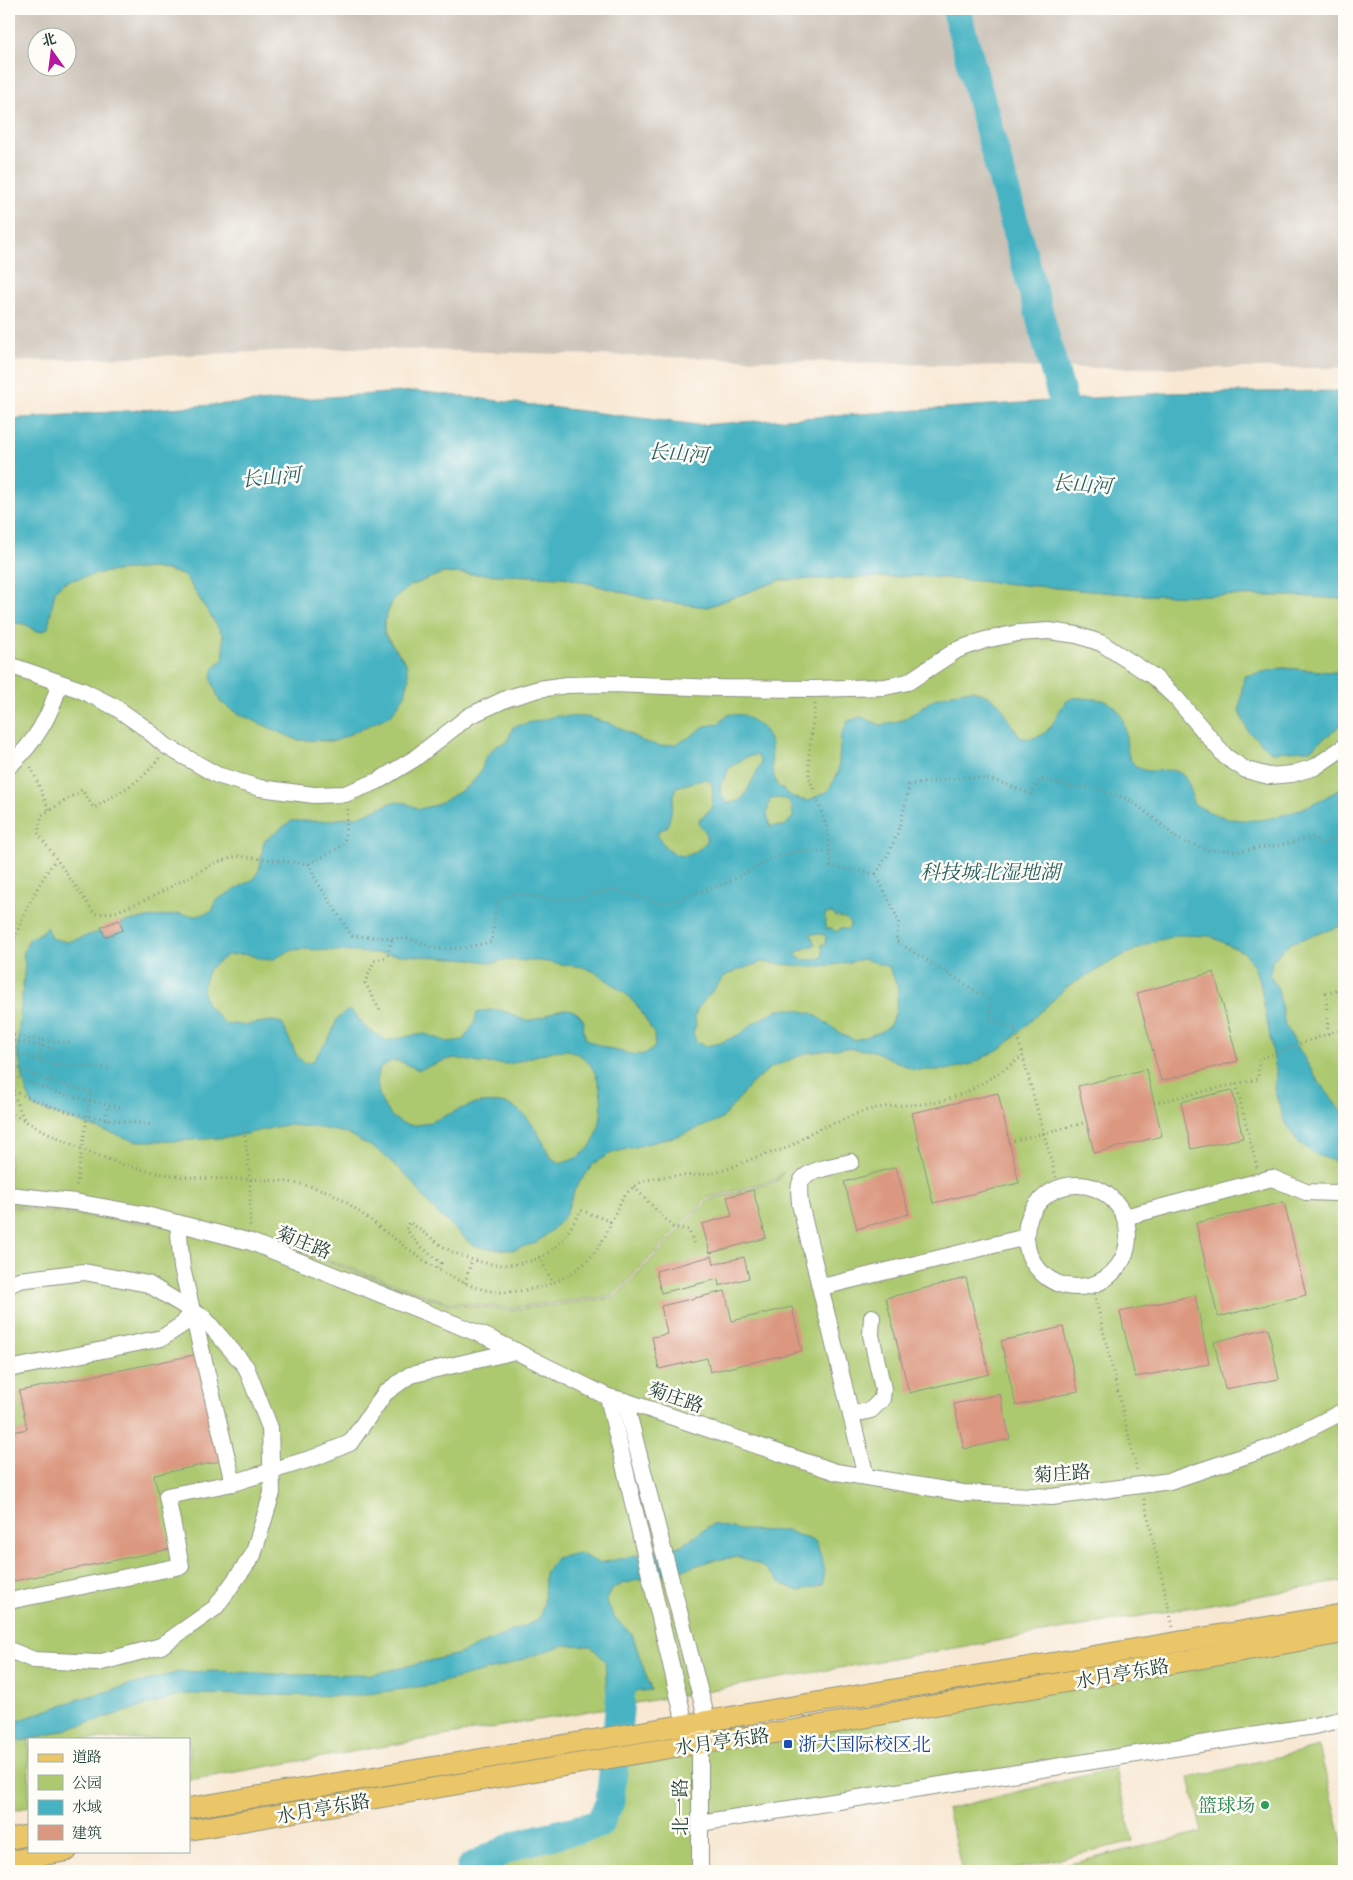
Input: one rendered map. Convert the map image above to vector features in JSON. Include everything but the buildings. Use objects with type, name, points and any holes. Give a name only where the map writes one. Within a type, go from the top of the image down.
[{"type":"main road","name":"水月亭东路","points":[[190,1808],[1344,1614]]},
{"type":"main road","name":"水月亭东路","points":[[190,1830],[675,1747],[808,1728],[1344,1634]]},
{"type":"main road","points":[[9,1839],[28,1835]]},
{"type":"main road","points":[[9,1861],[61,1852]]},
{"type":"street","points":[[9,665],[59,684],[81,690],[115,707],[145,728],[166,746],[217,774],[260,788],[314,795],[345,794],[378,781],[414,759],[469,716],[508,698],[539,689],[567,684],[814,689],[885,687],[908,682],[957,650],[985,640],[1018,633],[1050,631],[1077,635],[1101,642],[1154,677],[1176,698],[1226,758],[1246,770],[1269,776],[1292,774],[1315,767],[1344,747]]},
{"type":"street","points":[[9,766],[24,752],[36,735],[56,698],[59,684]]},
{"type":"street","points":[[851,1162],[811,1172],[802,1180],[799,1189],[800,1204],[822,1287],[866,1477]]},
{"type":"street","points":[[1125,1216],[1272,1178],[1306,1192],[1335,1193],[1344,1191]]},
{"type":"street","points":[[1082,1185],[1098,1189],[1112,1198],[1125,1216],[1128,1226],[1128,1243],[1123,1258],[1114,1272],[1101,1282],[1085,1286],[1068,1286],[1051,1280],[1038,1269],[1029,1254],[1026,1237],[1029,1220],[1037,1204],[1050,1193],[1066,1186],[1082,1185]]},
{"type":"street","name":"菊庄路","points":[[9,1195],[75,1202],[142,1214],[251,1242],[487,1337],[608,1397],[626,1400],[836,1472],[963,1493],[1052,1497],[1170,1481],[1275,1446],[1344,1411]]},
{"type":"street","points":[[178,1223],[182,1268],[233,1483]]},
{"type":"street","points":[[822,1287],[1026,1237]]},
{"type":"street","points":[[9,1285],[19,1280],[84,1272],[148,1284],[204,1318],[246,1367],[270,1428],[272,1471],[272,1493],[253,1555],[215,1608],[161,1646],[98,1664],[34,1660],[9,1650]]},
{"type":"street","points":[[9,1369],[162,1338],[183,1324],[193,1311]]},
{"type":"street","points":[[851,1415],[871,1410],[882,1400],[883,1389],[871,1335],[872,1317]]},
{"type":"street","points":[[9,1602],[181,1566],[167,1496],[233,1483],[316,1457],[350,1443],[385,1393],[410,1375],[516,1351]]},
{"type":"street","points":[[608,1397],[661,1622],[677,1725],[700,1743]]},
{"type":"street","points":[[626,1400],[707,1720]]},
{"type":"street","points":[[700,1823],[1314,1726],[1344,1719]]},
{"type":"street","name":"北一路","points":[[700,1871],[700,1743],[707,1720]]},
{"type":"path","points":[[814,689],[809,776],[826,828],[831,866],[876,874]]},
{"type":"path","points":[[166,746],[151,769],[136,782],[94,808],[82,790],[42,815],[38,833],[94,914],[115,912],[146,900],[213,864],[237,856],[309,864],[344,845],[350,792]]},
{"type":"path","points":[[24,752],[49,810]]},
{"type":"path","points":[[876,874],[886,860],[903,819],[909,785],[954,780],[979,778],[1031,794],[1041,779],[1068,786],[1097,789],[1128,799],[1152,816],[1179,840],[1209,850],[1239,851],[1280,845],[1314,837],[1320,845],[1344,834]]},
{"type":"path","points":[[309,864],[315,878],[352,936],[410,939],[438,949],[463,948],[491,942],[497,901],[515,893],[555,900],[579,898],[613,889],[656,902],[670,902],[727,883],[770,859],[798,850],[829,852]]},
{"type":"path","points":[[9,958],[20,923],[29,904],[40,882],[56,859]]},
{"type":"path","points":[[876,874],[899,920],[896,941],[990,1000],[990,1020],[1016,1028],[1059,1189]]},
{"type":"path","points":[[380,1010],[366,983],[374,961],[387,957],[392,938]]},
{"type":"path","points":[[1328,1034],[1326,994],[1344,988]]},
{"type":"path","points":[[1154,1103],[1258,1078],[1258,1059],[1344,1028]]},
{"type":"path","points":[[9,1034],[72,1043]]},
{"type":"path","points":[[9,1040],[56,1049]]},
{"type":"path","points":[[40,1061],[43,1040]]},
{"type":"path","points":[[9,1052],[54,1064],[109,1068]]},
{"type":"path","points":[[9,1112],[111,1160],[176,1176],[294,1182],[328,1192],[352,1206],[398,1241],[455,1280],[498,1292],[522,1291],[553,1283],[582,1266],[604,1238],[619,1204],[629,1189],[634,1186],[667,1176],[713,1173],[734,1167],[790,1146],[814,1131],[864,1111],[887,1106],[932,1103],[950,1099],[995,1076],[1023,1056]]},
{"type":"path","points":[[51,1081],[54,1064]]},
{"type":"path","points":[[9,1065],[51,1081],[91,1092],[75,1202]]},
{"type":"path","points":[[9,1074],[24,1120]]},
{"type":"path","points":[[9,1074],[57,1093],[122,1108]]},
{"type":"path","points":[[1236,1084],[1260,1181]]},
{"type":"path","points":[[9,1089],[34,1100],[87,1116],[152,1125]]},
{"type":"path","points":[[106,1118],[108,1104]]},
{"type":"path","points":[[1009,1142],[1087,1122]]},
{"type":"path","points":[[244,1126],[250,1180],[251,1242]]},
{"type":"path","points":[[634,1186],[674,1227],[689,1230],[695,1246]]},
{"type":"path","points":[[438,1268],[441,1263],[417,1243],[406,1229],[410,1222],[445,1248],[472,1259],[489,1264],[520,1265],[539,1257],[562,1240],[581,1210],[611,1222]]},
{"type":"path","points":[[539,1257],[553,1283]]},
{"type":"path","points":[[465,1283],[472,1259]]},
{"type":"path","points":[[1092,1284],[1141,1485],[1176,1642]]},
{"type":"shaded area","points":[[9,9],[1344,9],[1344,368],[1050,368],[353,348],[9,362]]},
{"type":"green space","points":[[151,568],[167,570],[185,576],[223,635],[224,658],[214,668],[297,740],[335,741],[391,715],[406,663],[384,633],[384,621],[393,600],[410,586],[442,573],[564,577],[652,600],[707,607],[781,580],[921,576],[1138,595],[1297,596],[1344,599],[1344,673],[1282,668],[1310,750],[1344,722],[1344,989],[1336,990],[1344,990],[1344,1581],[190,1780],[190,1738],[28,1738],[28,1807],[9,1811],[9,1207],[257,1237],[447,1304],[509,1310],[614,1298],[709,1200],[777,1181],[784,1171],[777,1179],[708,1198],[613,1296],[509,1308],[446,1302],[257,1235],[9,1205],[9,622],[25,624],[35,631],[43,631],[48,627],[54,593],[63,583],[86,575]]},
{"type":"green space","points":[[1344,1633],[1344,1719],[700,1823],[700,1871],[457,1871],[596,1836],[616,1815],[620,1757]]},
{"type":"green space","name":"篮球场","points":[[1319,1747],[1344,1850],[1344,1871],[1040,1871],[1202,1832],[1189,1778]]},
{"type":"green space","points":[[1115,1768],[1133,1841],[1008,1871],[962,1871],[947,1809]]},
{"type":"water","name":"长山河","points":[[416,391],[699,425],[1167,393],[1344,391],[1344,599],[1297,596],[1138,595],[921,576],[781,580],[707,607],[652,600],[564,577],[442,573],[410,586],[393,600],[384,621],[384,634],[406,663],[409,679],[405,695],[391,715],[335,741],[297,740],[241,715],[220,702],[211,679],[214,668],[224,658],[223,635],[185,576],[167,570],[151,568],[106,572],[64,582],[55,591],[48,628],[43,631],[35,631],[25,624],[9,622],[9,419]]},
{"type":"water","points":[[1282,668],[1344,673],[1344,722],[1310,750],[1271,752],[1248,731],[1239,711],[1244,676]]},
{"type":"water","name":"科技城北湿地湖","points":[[972,690],[992,698],[1003,708],[1021,738],[1035,738],[1044,733],[1051,726],[1065,703],[1072,698],[1095,699],[1108,702],[1117,709],[1122,717],[1128,752],[1136,766],[1150,771],[1172,770],[1178,772],[1189,785],[1193,803],[1213,813],[1232,819],[1270,818],[1289,813],[1344,787],[1344,925],[1291,943],[1272,962],[1270,975],[1278,989],[1285,1025],[1316,1078],[1344,1114],[1344,1161],[1333,1161],[1315,1154],[1298,1142],[1283,1118],[1275,1092],[1276,1071],[1260,982],[1253,965],[1245,953],[1210,936],[1179,935],[1152,942],[1118,958],[1067,987],[1003,1047],[972,1064],[946,1070],[914,1070],[874,1051],[843,1048],[807,1053],[770,1068],[750,1085],[722,1119],[681,1135],[612,1153],[594,1163],[575,1189],[566,1214],[553,1229],[536,1243],[512,1250],[483,1248],[472,1245],[432,1208],[408,1177],[379,1151],[346,1133],[315,1127],[285,1125],[232,1137],[180,1141],[135,1141],[33,1107],[25,1087],[17,1049],[25,964],[23,955],[29,939],[41,933],[46,927],[51,938],[67,942],[102,931],[105,937],[123,930],[121,923],[139,919],[179,914],[197,916],[213,911],[215,901],[255,878],[259,870],[264,841],[291,821],[324,821],[360,816],[393,802],[406,803],[419,809],[436,805],[471,784],[482,769],[485,758],[496,746],[507,742],[513,727],[556,716],[587,717],[613,724],[642,741],[660,746],[676,744],[705,726],[719,723],[729,714],[744,715],[763,728],[771,744],[772,769],[777,785],[794,798],[808,801],[828,791],[838,773],[841,735],[848,721],[861,717],[881,725],[903,720],[934,699]],"holes":[[[757,755],[761,763],[745,795],[739,801],[727,803],[721,795],[720,785],[728,769],[746,757]],[[706,779],[712,784],[712,804],[709,811],[700,818],[699,825],[705,831],[707,841],[700,848],[686,855],[672,853],[666,848],[657,832],[667,827],[676,787]],[[770,798],[787,799],[792,807],[793,817],[785,826],[770,826],[767,814]],[[833,913],[836,918],[839,915],[840,918],[846,919],[850,923],[849,929],[840,929],[835,932],[832,928],[825,929],[825,914]],[[810,934],[826,936],[825,945],[822,944],[823,957],[812,960],[801,959],[795,954],[815,945]],[[304,949],[470,959],[493,963],[504,960],[539,961],[583,967],[597,973],[626,994],[639,1008],[654,1034],[655,1047],[639,1055],[591,1042],[586,1039],[583,1029],[584,1021],[577,1013],[570,1009],[556,1011],[533,1020],[521,1019],[500,1010],[482,1011],[477,1013],[474,1024],[463,1040],[448,1042],[425,1034],[387,1041],[367,1029],[352,1011],[347,1011],[337,1019],[331,1035],[313,1061],[304,1063],[297,1056],[282,1023],[273,1021],[242,1025],[224,1023],[206,1004],[203,990],[209,969],[227,955],[247,954],[260,959],[272,960],[291,950]],[[864,959],[889,967],[898,988],[896,1011],[890,1025],[881,1032],[855,1040],[843,1035],[812,1013],[791,1009],[777,1010],[752,1024],[742,1033],[720,1043],[706,1046],[696,1041],[693,1033],[696,1025],[697,1009],[726,975],[762,962],[810,967],[841,964]],[[568,1050],[585,1059],[592,1067],[600,1090],[601,1116],[594,1140],[585,1152],[565,1162],[561,1163],[554,1160],[530,1121],[515,1108],[501,1103],[475,1104],[427,1123],[404,1124],[394,1118],[384,1106],[377,1083],[379,1069],[385,1064],[395,1061],[419,1070],[455,1058],[479,1063],[509,1064],[552,1051]]]},
{"type":"water","points":[[712,1524],[741,1530],[788,1531],[816,1542],[824,1567],[823,1585],[799,1591],[783,1584],[760,1565],[739,1557],[713,1560],[622,1584],[611,1590],[606,1600],[614,1618],[632,1634],[651,1690],[607,1695],[605,1661],[591,1646],[563,1645],[504,1666],[431,1685],[354,1696],[184,1694],[55,1733],[9,1744],[9,1724],[79,1699],[179,1672],[220,1671],[292,1675],[374,1674],[459,1654],[538,1620],[544,1603],[545,1573],[556,1558],[579,1553],[599,1563],[683,1545]]},
{"type":"waterway","points":[[956,9],[1073,438]]},
{"type":"waterway","points":[[471,1867],[518,1844],[599,1824],[610,1802],[623,1671],[618,1654]]},
{"type":"place","name":"浙大国际校区北","points":[[788,1744]]},
{"type":"place","name":"篮球场","points":[[1265,1805]]}]
